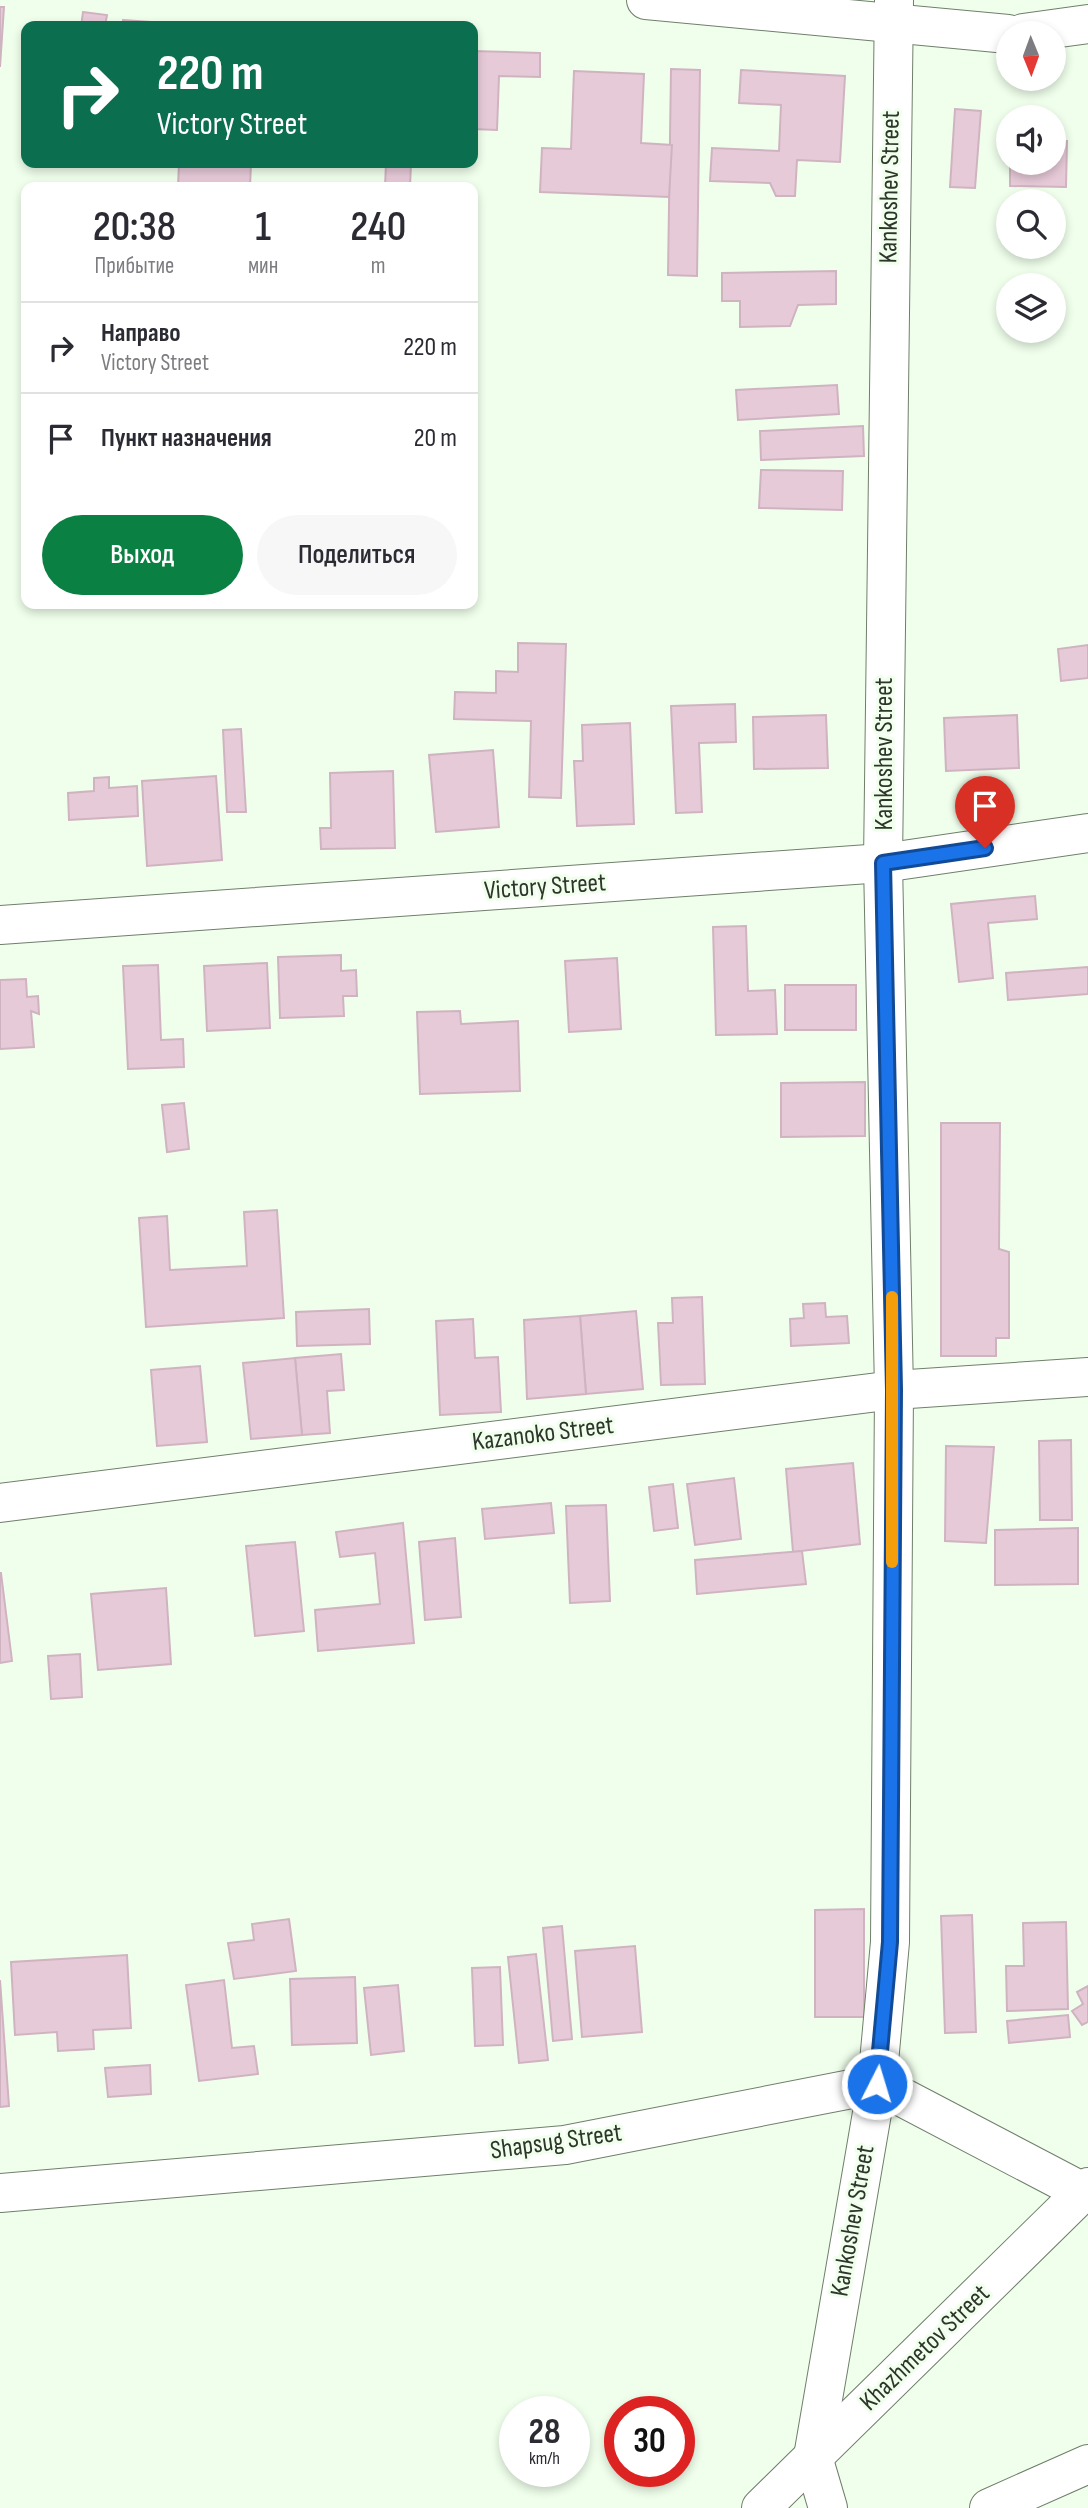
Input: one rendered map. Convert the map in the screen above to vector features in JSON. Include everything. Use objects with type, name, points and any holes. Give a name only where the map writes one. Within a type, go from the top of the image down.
[{"type":"street","points":[[646,0],[893,11],[996,32]]},
{"type":"street","name":"Kankoshev Street","points":[[828,2508],[813,2457],[877,2084],[890,1942],[894,1390],[883,863],[893,11]]},
{"type":"street","points":[[1066,27],[1088,24]]},
{"type":"street","name":"Victory Street","points":[[0,925],[883,863],[1088,833]]},
{"type":"street","name":"Kazanoko Street","points":[[0,1503],[894,1390],[1088,1377]]},
{"type":"street","points":[[877,2084],[1085,2190]]},
{"type":"street","name":"Shapsug Street","points":[[0,2193],[565,2145],[877,2084]]},
{"type":"street","name":"Khazhmetov Street","points":[[761,2508],[1085,2190]]},
{"type":"street","points":[[989,2508],[1088,2465]]},
{"type":"building","points":[[0,7],[4,7],[0,67]]},
{"type":"building","points":[[83,12],[107,15],[106,21],[82,21]]},
{"type":"building","points":[[478,51],[540,53],[540,77],[499,76],[497,130],[478,129]]},
{"type":"building","points":[[671,69],[700,70],[697,276],[668,275]]},
{"type":"building","points":[[741,70],[845,76],[840,162],[797,160],[795,196],[776,196],[770,183],[710,181],[712,148],[779,151],[781,105],[739,103]]},
{"type":"building","points":[[574,71],[644,74],[641,143],[672,145],[669,197],[540,192],[542,148],[571,149]]},
{"type":"building","points":[[955,109],[981,111],[975,188],[950,187]]},
{"type":"building","points":[[1067,141],[1066,187],[1010,186],[1010,175],[1066,175]]},
{"type":"building","points":[[179,168],[251,168],[250,182],[178,182]]},
{"type":"building","points":[[386,168],[411,168],[410,182],[385,182]]},
{"type":"building","points":[[836,271],[836,304],[798,305],[790,326],[740,327],[740,301],[722,301],[722,273]]},
{"type":"building","points":[[837,385],[839,414],[738,420],[736,390]]},
{"type":"building","points":[[863,426],[864,456],[761,460],[760,431]]},
{"type":"building","points":[[761,470],[843,471],[842,510],[759,508]]},
{"type":"building","points":[[518,643],[566,644],[561,798],[529,797],[531,721],[454,719],[455,692],[496,693],[496,671],[518,672]]},
{"type":"building","points":[[1088,645],[1088,678],[1061,681],[1058,649]]},
{"type":"building","points":[[735,704],[736,742],[699,743],[702,812],[676,813],[671,706]]},
{"type":"building","points":[[826,715],[828,768],[754,769],[753,717]]},
{"type":"building","points":[[1017,715],[1019,768],[946,771],[944,718]]},
{"type":"building","points":[[630,723],[634,824],[577,826],[574,761],[583,761],[582,725]]},
{"type":"building","points":[[241,729],[246,812],[227,812],[223,730]]},
{"type":"building","points":[[493,750],[499,827],[436,832],[429,755]]},
{"type":"building","points":[[393,771],[395,848],[321,849],[320,828],[331,828],[330,773]]},
{"type":"building","points":[[216,776],[222,860],[147,866],[142,781]]},
{"type":"building","points":[[109,777],[109,788],[137,786],[138,816],[69,820],[68,793],[94,791],[94,778]]},
{"type":"building","points":[[1035,896],[1037,919],[988,923],[993,978],[959,982],[951,904]]},
{"type":"building","points":[[746,926],[748,991],[775,990],[777,1034],[716,1035],[713,927]]},
{"type":"building","points":[[341,955],[341,971],[356,970],[357,996],[343,996],[344,1016],[280,1018],[278,957]]},
{"type":"building","points":[[617,958],[621,1029],[569,1032],[565,961]]},
{"type":"building","points":[[267,963],[270,1028],[207,1031],[204,966]]},
{"type":"building","points":[[158,965],[161,1040],[183,1039],[184,1067],[128,1069],[123,966]]},
{"type":"building","points":[[1088,967],[1088,994],[1008,1000],[1006,973]]},
{"type":"building","points":[[26,979],[27,997],[38,996],[39,1014],[31,1011],[34,1047],[0,1049],[0,980]]},
{"type":"building","points":[[785,985],[856,985],[856,1030],[785,1030]]},
{"type":"building","points":[[460,1011],[461,1024],[518,1021],[520,1091],[420,1094],[417,1012]]},
{"type":"building","points":[[865,1082],[865,1136],[781,1137],[781,1083]]},
{"type":"building","points":[[184,1103],[189,1149],[167,1152],[162,1105]]},
{"type":"building","points":[[941,1123],[1000,1123],[999,1249],[1009,1252],[1009,1338],[996,1338],[996,1356],[941,1356]]},
{"type":"building","points":[[277,1210],[284,1318],[146,1327],[139,1218],[167,1216],[170,1270],[247,1266],[244,1212]]},
{"type":"building","points":[[702,1297],[705,1384],[661,1385],[658,1323],[673,1323],[672,1298]]},
{"type":"building","points":[[825,1303],[826,1317],[847,1316],[849,1343],[791,1346],[790,1319],[804,1318],[803,1304]]},
{"type":"building","points":[[369,1309],[370,1344],[297,1346],[296,1312]]},
{"type":"building","points":[[636,1311],[643,1389],[586,1394],[580,1316]]},
{"type":"building","points":[[580,1316],[586,1394],[527,1399],[524,1320]]},
{"type":"building","points":[[473,1319],[475,1358],[498,1357],[501,1412],[440,1415],[436,1321]]},
{"type":"building","points":[[341,1354],[344,1390],[327,1391],[330,1433],[302,1435],[295,1358]]},
{"type":"building","points":[[295,1358],[302,1435],[251,1439],[243,1363]]},
{"type":"building","points":[[200,1366],[207,1442],[157,1446],[151,1370]]},
{"type":"building","points":[[1071,1440],[1072,1520],[1040,1520],[1039,1441]]},
{"type":"building","points":[[946,1446],[994,1447],[986,1543],[945,1541]]},
{"type":"building","points":[[853,1463],[860,1544],[793,1552],[786,1469]]},
{"type":"building","points":[[734,1478],[741,1539],[695,1545],[687,1484]]},
{"type":"building","points":[[673,1484],[678,1528],[654,1531],[649,1487]]},
{"type":"building","points":[[551,1503],[554,1533],[485,1539],[482,1509]]},
{"type":"building","points":[[606,1505],[610,1601],[570,1603],[566,1506]]},
{"type":"building","points":[[403,1523],[414,1643],[318,1651],[315,1610],[380,1604],[375,1553],[340,1557],[336,1532]]},
{"type":"building","points":[[1078,1528],[1078,1584],[995,1585],[995,1530]]},
{"type":"building","points":[[455,1538],[461,1617],[425,1620],[419,1542]]},
{"type":"building","points":[[295,1542],[304,1631],[255,1636],[246,1546]]},
{"type":"building","points":[[802,1551],[806,1584],[697,1594],[695,1560]]},
{"type":"building","points":[[0,1573],[12,1661],[0,1663]]},
{"type":"building","points":[[166,1588],[171,1664],[98,1670],[91,1594]]},
{"type":"building","points":[[80,1654],[82,1697],[51,1699],[48,1656]]},
{"type":"building","points":[[864,1909],[864,2017],[815,2017],[815,1910]]},
{"type":"building","points":[[972,1915],[976,2032],[945,2033],[941,1916]]},
{"type":"building","points":[[289,1919],[296,1971],[234,1979],[228,1943],[254,1940],[252,1924]]},
{"type":"building","points":[[1066,1922],[1068,2009],[1007,2011],[1006,1966],[1024,1966],[1023,1923]]},
{"type":"building","points":[[562,1926],[572,2039],[553,2041],[543,1928]]},
{"type":"building","points":[[635,1946],[642,2032],[582,2037],[575,1951]]},
{"type":"building","points":[[536,1954],[548,2060],[519,2063],[508,1957]]},
{"type":"building","points":[[127,1955],[131,2028],[93,2030],[94,2049],[58,2051],[57,2032],[15,2035],[11,1962]]},
{"type":"building","points":[[500,1967],[503,2045],[475,2046],[472,1968]]},
{"type":"building","points":[[355,1977],[357,2043],[292,2045],[290,1979]]},
{"type":"building","points":[[0,1980],[9,2106],[0,2107]]},
{"type":"building","points":[[224,1980],[232,2048],[254,2046],[258,2074],[199,2081],[186,1985]]},
{"type":"building","points":[[398,1985],[404,2051],[371,2055],[364,1988]]},
{"type":"building","points":[[1088,1986],[1088,2022],[1082,2025],[1072,2011],[1083,2004],[1077,1992]]},
{"type":"building","points":[[1068,2015],[1070,2037],[1009,2043],[1007,2021]]},
{"type":"building","points":[[150,2065],[151,2094],[108,2097],[105,2068]]},
{"type":"slow traffic","points":[[892,1297],[892,1562]]},
{"type":"route","points":[[877,2084],[890,1942],[894,1390],[883,863],[985,848]]}]
